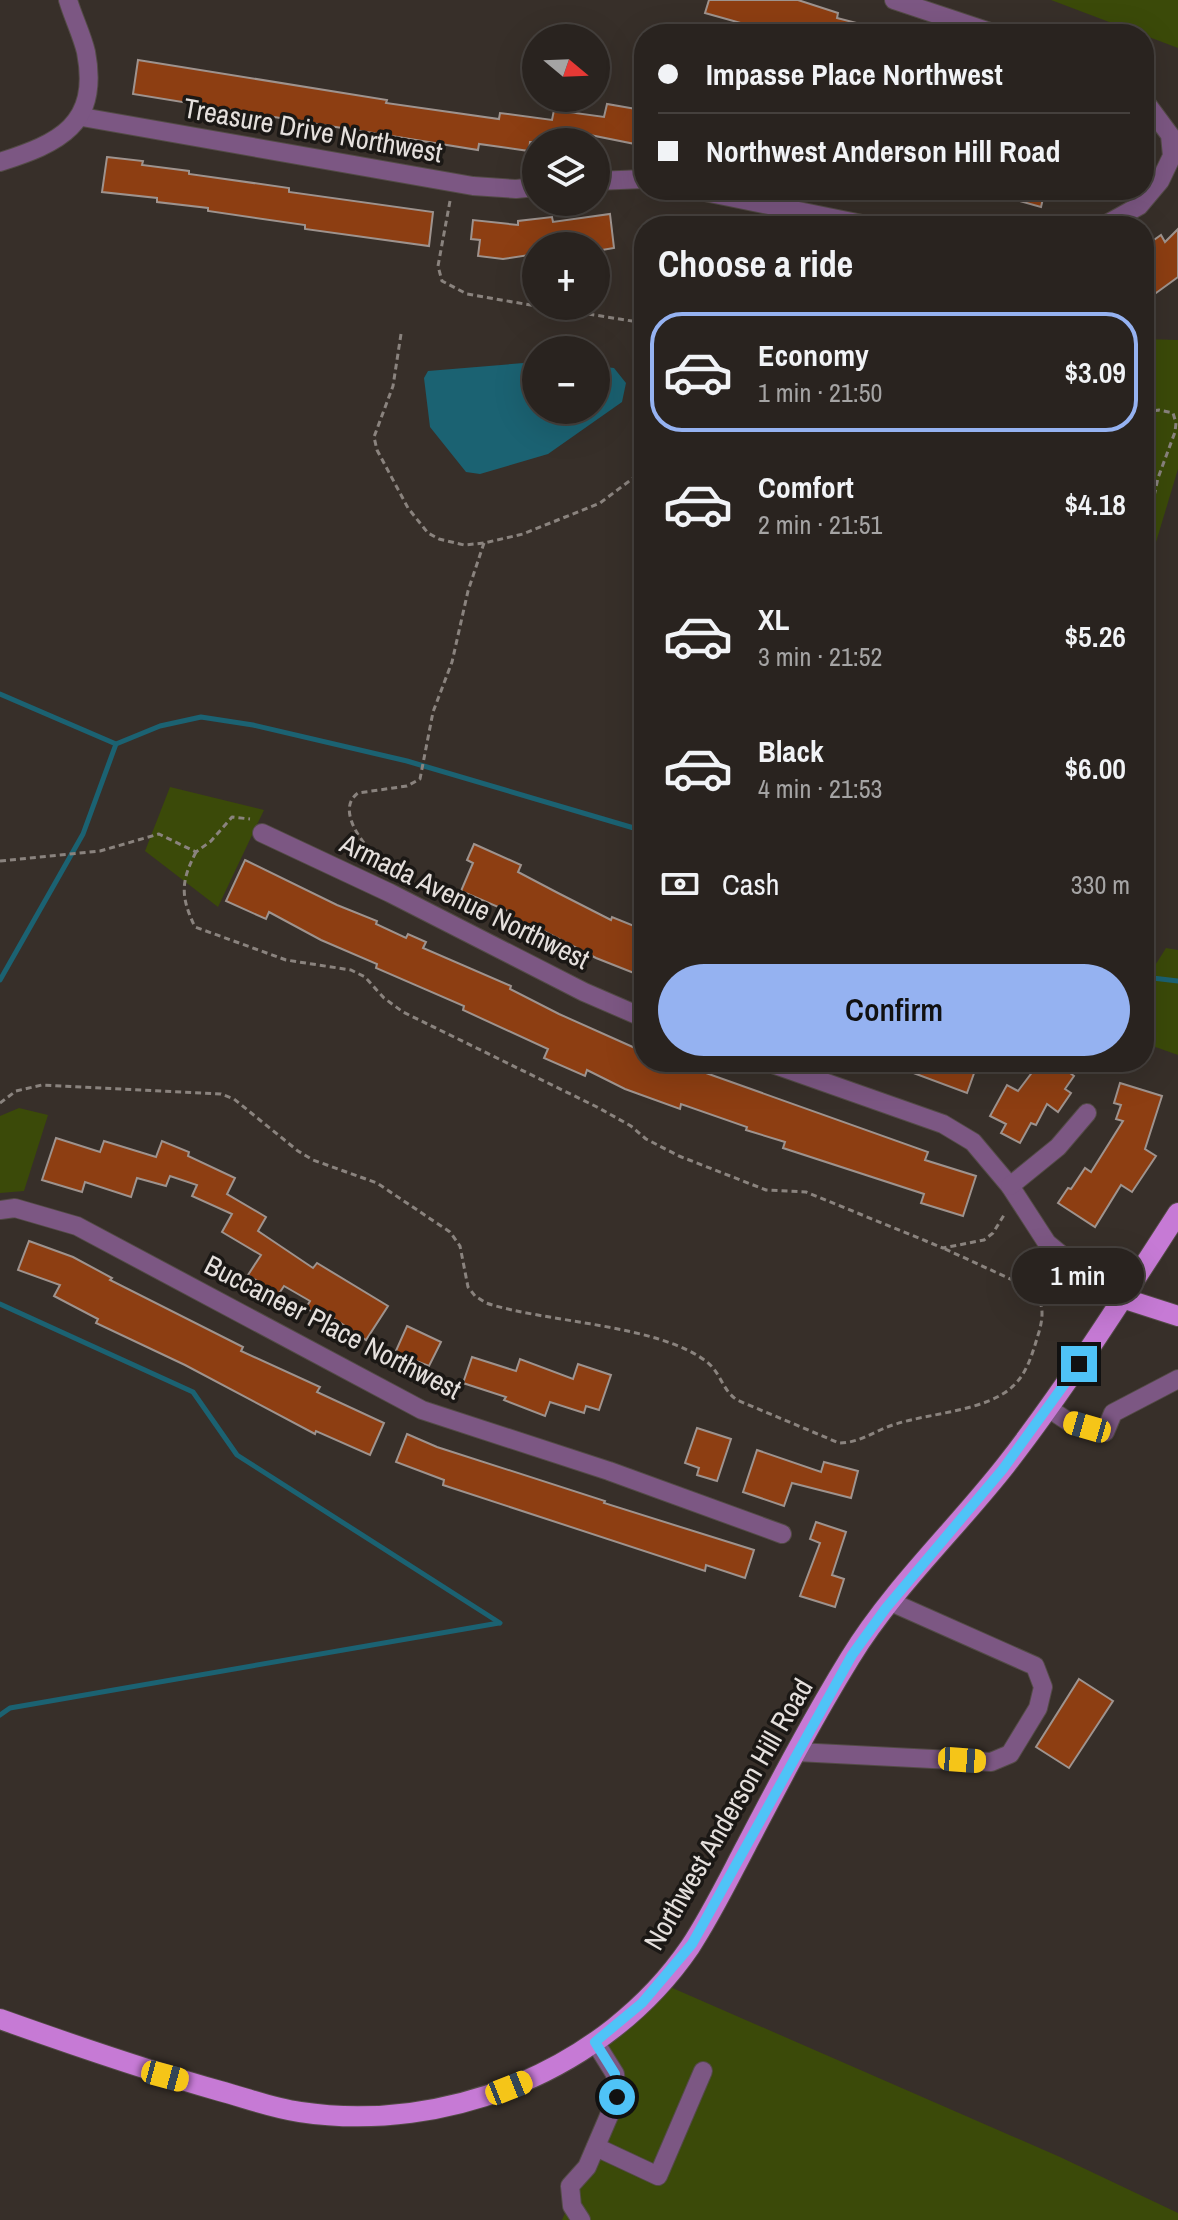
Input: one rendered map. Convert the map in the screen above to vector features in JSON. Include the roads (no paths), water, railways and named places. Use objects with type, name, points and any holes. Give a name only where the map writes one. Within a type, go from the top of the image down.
[{"type":"main road","name":"Northwest Anderson Hill Road","points":[[0,2019],[165,2076],[261,2104],[346,2117],[409,2112],[480,2098],[546,2071],[595,2042],[642,2003],[692,1944],[852,1655],[891,1602],[1003,1469],[1048,1408],[1178,1213]]},
{"type":"main road","points":[[1122,1298],[1178,1316]]},
{"type":"street","points":[[0,162],[55,142],[82,117],[88,84],[86,51],[68,0]]},
{"type":"street","points":[[894,0],[966,24]]},
{"type":"street","points":[[1154,113],[1170,135],[1172,156],[1154,188]]},
{"type":"street","name":"Treasure Drive Northwest","points":[[82,117],[453,182],[522,188]]},
{"type":"street","points":[[610,180],[634,179]]},
{"type":"street","points":[[744,200],[823,216]]},
{"type":"street","points":[[1121,216],[1144,200]]},
{"type":"street","name":"Armada Avenue Northwest","points":[[262,833],[634,1014]]},
{"type":"street","points":[[795,1072],[943,1124],[973,1142],[1010,1186],[1047,1243],[1122,1298]]},
{"type":"street","points":[[1010,1186],[1058,1147],[1087,1113]]},
{"type":"street","name":"Buccaneer Place Northwest","points":[[0,1210],[15,1208],[77,1226],[422,1410],[609,1471],[782,1534]]},
{"type":"street","points":[[1048,1408],[1069,1422],[1105,1432],[1113,1413],[1178,1379]]},
{"type":"street","points":[[797,1752],[991,1762],[1010,1754],[1038,1708],[1043,1687],[1035,1666],[891,1602]]},
{"type":"street","points":[[581,2220],[572,2206],[570,2186],[587,2167],[614,2109],[617,2085],[609,2063],[595,2042]]},
{"type":"street","points":[[596,2147],[658,2176],[703,2071]]},
{"type":"water","points":[[522,363],[522,424],[591,424],[548,454],[480,474],[466,472],[430,427],[424,378],[428,371]]},
{"type":"water","points":[[610,368],[614,368],[626,383],[622,402],[610,410]]},
{"type":"waterway","points":[[0,694],[116,744],[160,726],[201,717],[253,725],[407,761],[634,828]]},
{"type":"waterway","points":[[0,980],[83,834],[116,744]]},
{"type":"waterway","points":[[1154,978],[1178,981]]},
{"type":"waterway","points":[[0,1304],[193,1392],[237,1455],[500,1623]]},
{"type":"waterway","points":[[0,1715],[10,1708],[499,1623]]}]
